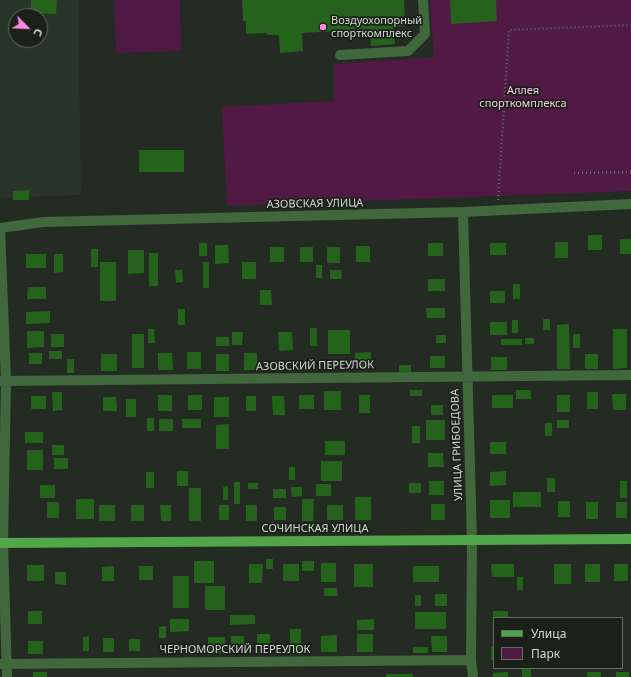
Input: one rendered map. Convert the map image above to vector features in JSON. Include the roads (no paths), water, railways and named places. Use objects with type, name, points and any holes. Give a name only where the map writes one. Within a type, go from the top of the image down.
[{"type":"main road","name":"СОЧИНСКАЯ УЛИЦА","points":[[1,543],[631,539]]},
{"type":"lane","points":[[340,55],[408,51],[425,34],[423,0]]},
{"type":"lane","name":"АЗОВСКАЯ УЛИЦА","points":[[0,228],[43,222],[462,212],[631,204]]},
{"type":"lane","name":"УЛИЦА ГРИБОЕДОВА","points":[[462,212],[472,541],[471,660],[473,677]]},
{"type":"lane","points":[[0,228],[3,381],[1,543],[3,664],[7,677]]},
{"type":"lane","name":"АЗОВСКИЙ ПЕРЕУЛОК","points":[[3,381],[631,375]]},
{"type":"lane","name":"ЧЕРНОМОРСКИЙ ПЕРЕУЛОК","points":[[3,664],[471,660]]},
{"type":"place","name":"Воздуохопорный спорткомплекс","points":[[323,27]]},
{"type":"park label","name":"Аллея спорткомплекса","points":[[523,97]]}]
